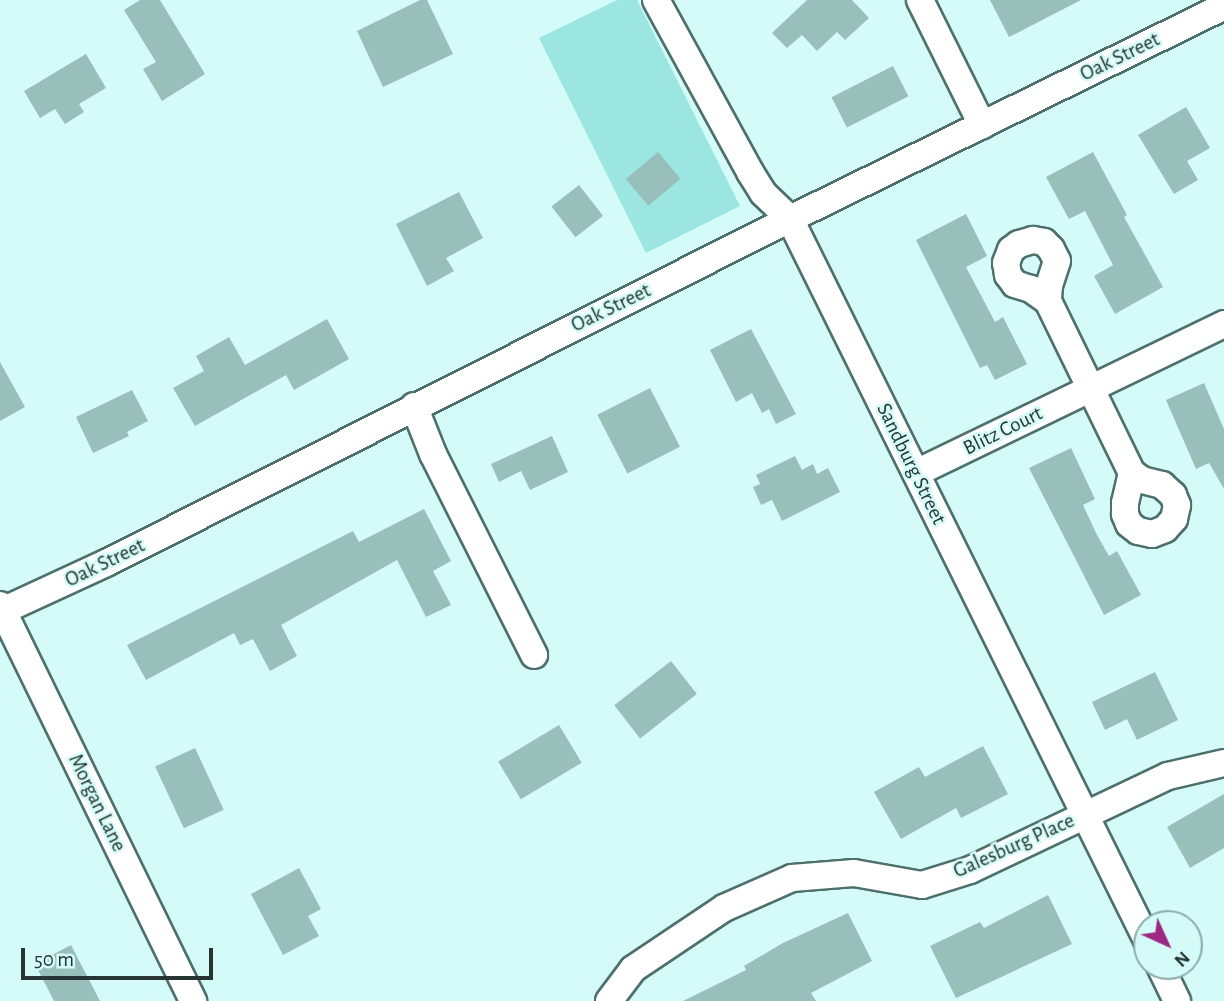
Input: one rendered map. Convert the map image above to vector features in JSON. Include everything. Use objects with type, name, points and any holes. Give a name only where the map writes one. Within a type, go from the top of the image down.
[{"type":"street","name":"Sandburg Street","points":[[656,0],[762,193],[790,219],[1133,912]]},
{"type":"street","points":[[920,0],[982,125]]},
{"type":"street","name":"Oak Street","points":[[1,610],[108,562],[414,406],[1224,6]]},
{"type":"street","points":[[1048,301],[1132,472]]},
{"type":"street","name":"Blitz Court","points":[[916,473],[1224,324]]},
{"type":"street","points":[[414,406],[433,454],[534,655]]},
{"type":"street","name":"Morgan Lane","points":[[1,610],[193,1001]]},
{"type":"street","name":"Galesburg Place","points":[[609,1001],[633,969],[712,915],[792,878],[854,873],[922,885],[970,870],[1168,776],[1224,763]]},
{"type":"street","points":[[1167,980],[1177,1001]]},
{"type":"shaded area","points":[[617,0],[637,0],[740,206],[646,253],[539,38]]},
{"type":"building","points":[[140,0],[160,0],[205,74],[162,101],[143,69],[156,62],[124,10]]},
{"type":"building","points":[[420,0],[427,0],[453,54],[383,87],[357,31]]},
{"type":"building","points":[[807,0],[852,0],[869,18],[845,40],[837,32],[817,51],[802,35],[787,48],[772,33]]},
{"type":"building","points":[[990,0],[1081,0],[1009,37]]},
{"type":"building","points":[[86,54],[106,88],[79,104],[84,112],[65,124],[55,109],[40,118],[24,91]]},
{"type":"building","points":[[893,66],[908,96],[847,128],[832,97]]},
{"type":"building","points":[[1186,107],[1210,148],[1187,161],[1198,180],[1174,194],[1138,135]]},
{"type":"building","points":[[658,152],[680,179],[648,206],[626,179]]},
{"type":"building","points":[[1093,152],[1127,215],[1124,217],[1163,287],[1115,314],[1094,276],[1113,265],[1085,211],[1069,219],[1046,177]]},
{"type":"building","points":[[579,185],[603,216],[575,237],[551,207]]},
{"type":"building","points":[[459,192],[483,238],[446,258],[454,271],[427,286],[396,224]]},
{"type":"building","points":[[966,214],[987,256],[966,267],[995,322],[1003,317],[1027,364],[995,380],[987,365],[980,368],[916,240]]},
{"type":"building","points":[[327,319],[349,359],[294,390],[286,375],[195,426],[173,388],[204,371],[196,356],[229,337],[245,365]]},
{"type":"building","points":[[751,329],[796,414],[776,424],[769,409],[762,413],[752,393],[736,402],[710,350]]},
{"type":"building","points":[[0,362],[25,407],[0,421]]},
{"type":"building","points":[[1204,383],[1224,429],[1224,489],[1209,463],[1196,469],[1166,400]]},
{"type":"building","points":[[650,388],[680,447],[627,474],[597,415]]},
{"type":"building","points":[[132,390],[148,421],[127,432],[129,436],[93,453],[76,417]]},
{"type":"building","points":[[552,436],[568,472],[530,490],[521,471],[499,482],[491,464]]},
{"type":"building","points":[[1071,448],[1095,499],[1083,505],[1097,535],[1109,556],[1117,551],[1141,595],[1104,615],[1029,468]]},
{"type":"building","points":[[795,456],[802,470],[813,464],[817,474],[828,468],[840,492],[782,521],[772,500],[761,505],[753,487],[760,484],[756,475]]},
{"type":"building","points":[[424,509],[451,561],[433,571],[451,605],[426,617],[397,560],[281,625],[297,656],[270,671],[253,639],[240,645],[234,633],[146,680],[127,645],[353,531],[359,542]]},
{"type":"building","points":[[671,661],[697,694],[640,738],[614,705]]},
{"type":"building","points":[[1155,672],[1178,720],[1137,740],[1127,719],[1105,730],[1092,702]]},
{"type":"building","points":[[559,725],[582,763],[521,799],[498,762]]},
{"type":"building","points":[[983,746],[1008,794],[961,818],[956,808],[901,839],[874,792],[919,767],[925,777]]},
{"type":"building","points":[[195,748],[224,810],[184,828],[155,767]]},
{"type":"building","points":[[1224,794],[1224,848],[1190,868],[1167,827]]},
{"type":"building","points":[[299,868],[321,909],[308,916],[319,936],[283,955],[251,894]]},
{"type":"building","points":[[1048,895],[1072,944],[956,998],[930,946],[980,922],[984,928]]},
{"type":"building","points":[[848,913],[872,961],[811,993],[816,1001],[683,1001],[746,970],[744,966],[783,943]]},
{"type":"building","points":[[71,945],[100,1001],[54,1001],[35,964]]}]
